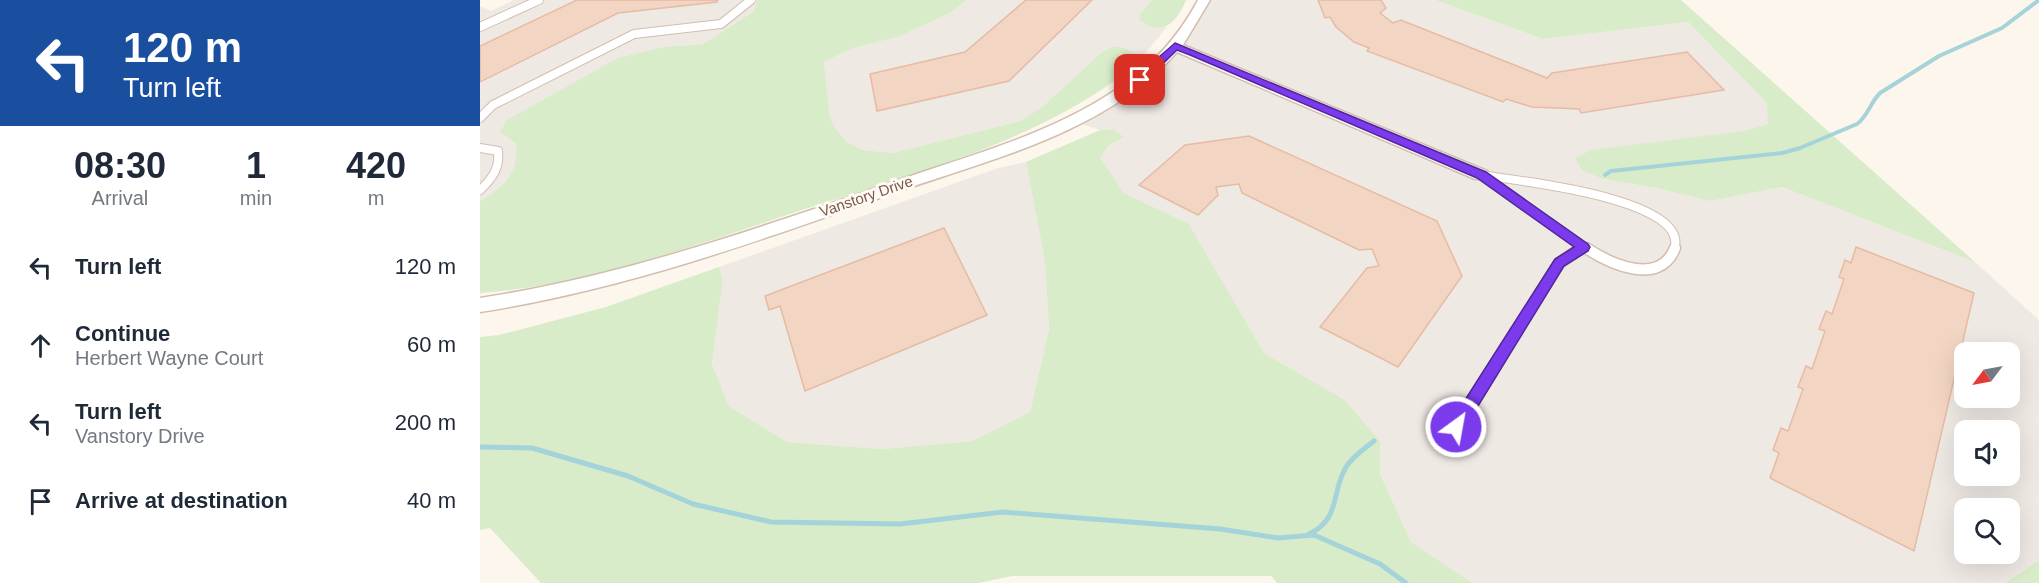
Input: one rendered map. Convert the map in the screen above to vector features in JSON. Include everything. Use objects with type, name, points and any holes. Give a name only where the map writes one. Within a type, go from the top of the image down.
[{"type":"street","name":"Vanstory Drive","points":[[480,304],[558,292],[648,269],[1025,141],[1073,121],[1140,80],[1175,46],[1197,15],[1204,0]]},
{"type":"street","points":[[1175,46],[1481,175]]},
{"type":"lane","points":[[481,24],[539,0]]},
{"type":"lane","points":[[480,118],[493,105],[634,34],[721,24],[751,0]]},
{"type":"lane","points":[[480,148],[498,150],[500,163],[494,178],[480,190]]},
{"type":"lane","points":[[1481,175],[1635,206],[1671,227],[1676,242],[1676,251],[1667,262],[1659,266],[1634,270],[1611,263],[1584,247],[1481,175]]},
{"type":"lane","points":[[1456,427],[1559,263],[1584,247]]},
{"type":"shaded area","points":[[514,0],[757,0],[754,11],[703,44],[664,47],[516,143],[517,155],[513,173],[497,190],[480,201],[480,6],[491,11]]},
{"type":"shaded area","points":[[967,0],[1152,0],[1141,13],[1155,28],[1167,27],[1136,64],[1136,55],[1127,49],[1114,46],[1101,53],[1042,107],[1020,121],[893,153],[863,150],[847,142],[835,128],[830,117],[824,62],[853,48],[898,37],[950,13]]},
{"type":"shaded area","points":[[1204,0],[1435,0],[1543,39],[1688,22],[1767,103],[1769,124],[1603,179],[1656,188],[1710,201],[1782,187],[1975,262],[2039,320],[2039,560],[2005,583],[1473,583],[1411,542],[1380,474],[1380,441],[1345,400],[1264,353],[1189,224],[1124,193],[1114,182],[1100,158],[1109,145],[1123,137],[1113,129],[1100,130],[1073,121],[1140,80]]},
{"type":"shaded area","points":[[1026,162],[1045,262],[1049,329],[1030,412],[972,441],[883,449],[787,442],[729,406],[712,364],[723,279],[719,267],[998,168]]},
{"type":"green space","points":[[757,0],[967,0],[950,13],[898,37],[853,48],[824,62],[830,117],[835,128],[847,142],[863,150],[893,153],[1020,121],[1042,107],[1101,53],[1114,46],[1127,49],[1136,55],[1136,64],[1101,90],[1062,113],[1021,133],[934,167],[645,261],[522,289],[480,293],[480,201],[503,184],[513,171],[515,163],[516,143],[500,132],[507,120],[618,58],[664,47],[703,44],[754,11]]},
{"type":"green space","points":[[1152,0],[1186,0],[1173,21],[1162,28],[1155,28],[1139,19]]},
{"type":"green space","points":[[1435,0],[1681,0],[1975,262],[1782,187],[1710,201],[1656,188],[1603,179],[1582,170],[1575,158],[1591,150],[1744,131],[1768,124],[1767,103],[1688,22],[1543,39]]},
{"type":"green space","points":[[1113,129],[1124,137],[1109,145],[1100,158],[1124,193],[1189,224],[1264,353],[1345,400],[1380,441],[1380,474],[1411,542],[1473,583],[1277,583],[1271,576],[1012,576],[978,583],[541,583],[490,528],[480,530],[480,337],[499,335],[606,307],[719,267],[723,279],[712,364],[729,406],[787,442],[883,449],[972,441],[1030,412],[1049,329],[1045,262],[1026,162],[1100,130]]},
{"type":"green space","points":[[2039,560],[2039,583],[2005,583]]},
{"type":"building","points":[[577,0],[718,0],[717,2],[618,13],[480,82],[480,46]]},
{"type":"building","points":[[1026,0],[1092,0],[1009,81],[877,111],[870,74],[965,52]]},
{"type":"building","points":[[1318,0],[1381,0],[1386,8],[1380,13],[1393,23],[1401,20],[1547,78],[1552,73],[1687,52],[1724,90],[1581,113],[1579,109],[1532,107],[1506,99],[1503,102],[1367,51],[1369,48],[1354,42],[1336,27],[1330,17],[1325,18]]},
{"type":"building","points":[[1249,136],[1437,221],[1462,276],[1398,367],[1320,327],[1367,268],[1379,266],[1372,249],[1359,250],[1242,193],[1239,184],[1216,187],[1218,195],[1198,215],[1139,185],[1185,145]]},
{"type":"building","points":[[944,228],[987,315],[805,391],[780,306],[769,310],[765,296]]},
{"type":"building","points":[[1856,247],[1974,293],[1963,342],[1954,342],[1954,379],[1914,551],[1770,478],[1779,453],[1773,450],[1781,428],[1788,431],[1803,389],[1798,387],[1806,366],[1812,369],[1825,331],[1819,329],[1826,311],[1832,314],[1844,279],[1839,277],[1845,260],[1851,263]]},
{"type":"waterway","points":[[1605,175],[1611,171],[1782,153],[1800,148],[1857,124],[1880,93],[1939,56],[2002,28],[2039,0]]},
{"type":"waterway","points":[[1309,534],[1319,528],[1331,513],[1341,476],[1346,467],[1355,456],[1374,441]]},
{"type":"waterway","points":[[480,447],[532,448],[628,476],[693,504],[771,522],[900,524],[1003,512],[1220,529],[1278,538],[1314,535],[1380,564],[1406,583]]},
{"type":"route","points":[[1140,80],[1175,46],[1194,52],[1481,175],[1584,247],[1559,263],[1456,427]]}]
